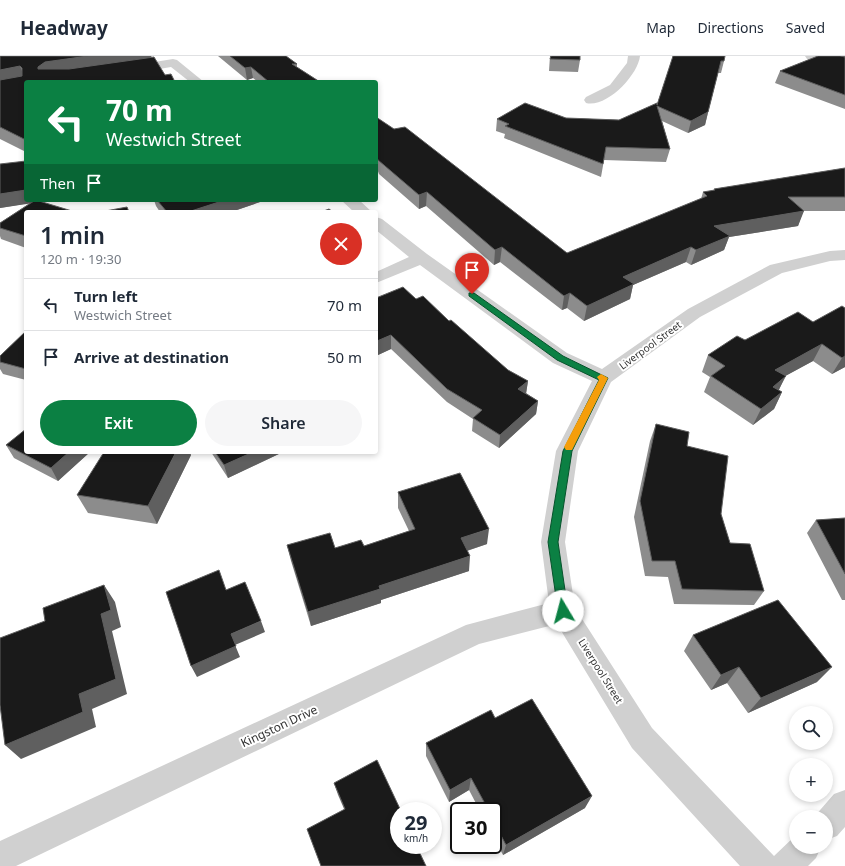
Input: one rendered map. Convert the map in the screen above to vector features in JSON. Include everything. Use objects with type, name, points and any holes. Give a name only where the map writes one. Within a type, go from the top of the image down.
[{"type":"street","points":[[591,100],[615,88],[633,63],[634,56]]},
{"type":"street","points":[[811,56],[845,65]]},
{"type":"street","points":[[119,71],[173,63],[195,80]]},
{"type":"street","points":[[352,202],[362,210]]},
{"type":"street","points":[[378,224],[421,258],[560,358],[603,378]]},
{"type":"street","name":"Liverpool Street","points":[[762,866],[642,738],[563,611],[553,542],[567,451],[603,378],[694,313],[776,269],[830,256],[845,255]]},
{"type":"street","points":[[378,277],[421,258]]},
{"type":"street","name":"Kingston Drive","points":[[0,857],[475,633],[563,611]]},
{"type":"street","points":[[833,818],[845,805]]},
{"type":"street","points":[[786,866],[797,854]]},
{"type":"building","points":[[0,56],[88,56],[45,62],[38,67],[38,69],[69,69],[154,57],[165,75],[171,74],[174,80],[24,80],[24,139],[0,127],[0,80],[22,76],[22,68],[20,66],[0,70]]},
{"type":"building","points":[[230,56],[286,56],[297,64],[292,64],[317,80],[267,80],[251,67],[245,68]]},
{"type":"building","points":[[551,56],[580,56],[580,60],[550,59]]},
{"type":"building","points":[[673,56],[725,56],[724,61],[721,61],[708,112],[691,121],[657,106],[670,149],[606,147],[603,164],[505,126],[509,124],[497,119],[525,103],[566,118],[619,120],[657,103],[657,105]]},
{"type":"building","points":[[818,56],[845,57],[845,95],[780,71]]},
{"type":"building","points":[[378,118],[394,129],[405,127],[567,253],[707,196],[703,192],[845,168],[845,197],[788,197],[804,211],[714,226],[730,236],[696,250],[691,247],[623,277],[634,284],[587,306],[570,293],[564,296],[502,247],[495,250],[427,192],[419,195],[378,160]]},
{"type":"building","points":[[24,161],[24,190],[0,194],[0,164]]},
{"type":"building","points":[[32,202],[42,202],[69,210],[24,210],[24,235],[0,228],[0,223]]},
{"type":"building","points":[[159,202],[219,202],[194,210],[165,210]]},
{"type":"building","points":[[127,207],[128,210],[111,210]]},
{"type":"building","points":[[403,287],[416,299],[423,296],[449,321],[451,320],[508,370],[528,381],[518,389],[538,401],[500,435],[473,418],[482,410],[447,389],[391,335],[378,341],[378,297]]},
{"type":"building","points":[[842,306],[845,308],[845,356],[842,358],[822,344],[775,370],[786,376],[773,387],[782,392],[761,409],[711,376],[725,366],[708,355],[737,336],[745,340],[798,312],[813,322]]},
{"type":"building","points":[[24,333],[24,368],[0,362],[0,356]]},
{"type":"building","points":[[656,424],[689,432],[687,446],[728,456],[721,514],[730,543],[750,544],[764,591],[682,589],[675,561],[652,561],[640,501]]},
{"type":"building","points":[[24,431],[24,454],[67,454],[51,468],[6,445]]},
{"type":"building","points":[[103,454],[175,454],[148,506],[77,495]]},
{"type":"building","points":[[216,454],[249,454],[224,465]]},
{"type":"building","points":[[460,473],[489,529],[461,538],[470,556],[379,586],[380,589],[308,612],[287,545],[330,533],[335,548],[361,540],[364,546],[415,529],[398,492]]},
{"type":"building","points":[[845,518],[845,574],[816,520]]},
{"type":"building","points":[[219,570],[226,590],[245,582],[261,621],[231,634],[236,646],[191,666],[166,592]]},
{"type":"building","points":[[104,585],[111,610],[101,614],[116,679],[79,694],[83,712],[5,745],[0,705],[0,638],[45,621],[43,608]]},
{"type":"building","points":[[778,600],[832,667],[761,698],[739,667],[721,675],[693,635]]},
{"type":"building","points":[[532,699],[592,796],[506,845],[502,837],[502,802],[484,802],[471,778],[450,790],[426,743],[491,710],[495,718]]},
{"type":"building","points":[[377,760],[397,802],[390,802],[390,854],[420,854],[426,866],[321,866],[307,829],[345,809],[334,783]]},
{"type":"slow traffic","points":[[569,447],[603,378],[601,377]]},
{"type":"route","points":[[472,294],[560,358],[603,378],[567,451],[553,542],[563,611]]}]
